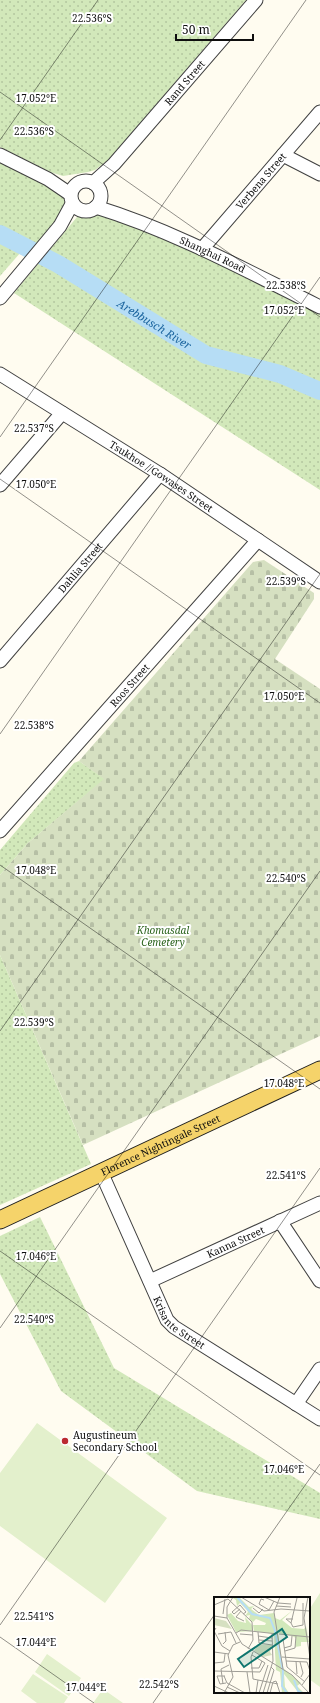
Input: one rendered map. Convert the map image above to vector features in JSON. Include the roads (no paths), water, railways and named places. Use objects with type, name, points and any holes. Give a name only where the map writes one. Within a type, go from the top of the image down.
[{"type":"main road","name":"Florence Nightingale Street","points":[[0,1220],[320,1070]]},
{"type":"street","name":"Rand Street","points":[[98,194],[114,164],[256,0]]},
{"type":"street","name":"Verbena Street","points":[[202,249],[320,112]]},
{"type":"street","points":[[0,155],[48,179],[75,198],[90,211],[98,194],[82,181],[75,198],[59,227],[0,298]]},
{"type":"street","points":[[283,155],[320,174]]},
{"type":"street","name":"Shanghai Road","points":[[98,194],[125,216],[202,249],[320,307]]},
{"type":"street","name":"Tsukhoe //Gowases Street","points":[[0,374],[160,474],[320,582]]},
{"type":"street","points":[[0,485],[62,413]]},
{"type":"street","name":"Dahlia Street","points":[[0,661],[160,474]]},
{"type":"street","name":"Roos Street","points":[[0,831],[258,540]]},
{"type":"street","name":"Krisante Street","points":[[101,1172],[163,1311],[174,1327],[320,1419]]},
{"type":"street","name":"Kanna Street","points":[[150,1280],[320,1203]]},
{"type":"street","points":[[280,1221],[320,1281]]},
{"type":"street","points":[[296,1404],[320,1369]]},
{"type":"waterway","name":"Arebbusch River","points":[[0,234],[58,264],[206,355],[280,374],[320,391]]},
{"type":"place","name":"Augustineum Secondary School","points":[[65,1441]]},
{"type":"park label","name":"Khomasdal Cemetery","points":[[163,936]]}]
